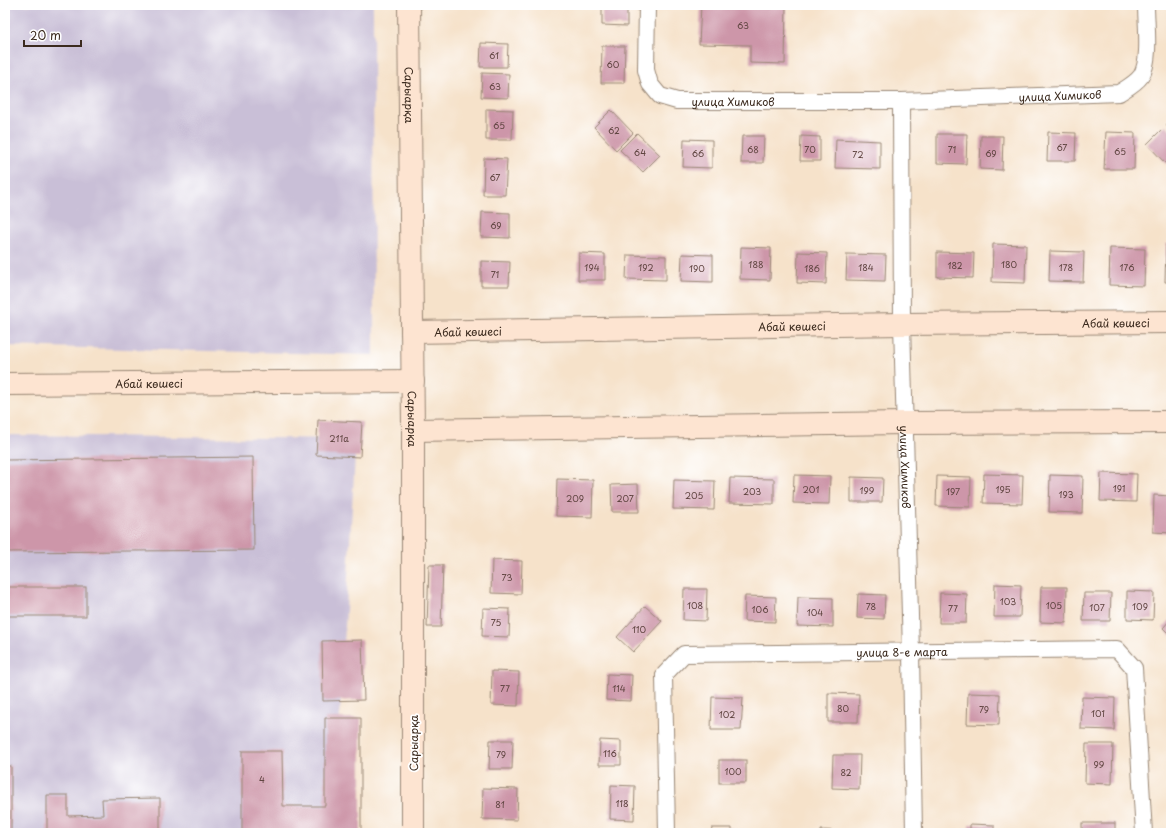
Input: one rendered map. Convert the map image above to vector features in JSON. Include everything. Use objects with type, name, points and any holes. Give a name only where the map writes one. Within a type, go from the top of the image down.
[{"type":"street","name":"Сарыарқа","points":[[409,5],[413,381],[413,833]]},
{"type":"street","name":"улица Химиков","points":[[646,5],[646,70],[650,84],[660,96],[677,101],[901,101],[1119,93],[1141,76],[1147,60],[1146,5]]},
{"type":"street","name":"улица Химиков","points":[[901,101],[902,324],[911,652],[914,833]]},
{"type":"street","name":"Абай көшесі","points":[[412,332],[902,324],[1171,322]]},
{"type":"street","name":"Абай көшесі","points":[[5,384],[413,381]]},
{"type":"street","points":[[413,430],[905,423],[1171,422]]},
{"type":"street","name":"улица 8-е марта","points":[[667,833],[664,676],[684,654],[1117,649],[1134,668],[1144,833]]},
{"type":"shaded area","points":[[5,5],[373,5],[374,355],[5,346]]},
{"type":"shaded area","points":[[5,435],[356,439],[333,833],[5,833]]},
{"type":"building","points":[[602,5],[627,5],[627,26],[602,25]]},
{"type":"building","points":[[701,5],[786,5],[785,64],[750,63],[750,45],[699,44]]},
{"type":"building","points":[[481,43],[508,44],[507,67],[480,67]]},
{"type":"building","points":[[602,46],[625,46],[624,83],[601,83]]},
{"type":"building","points":[[482,73],[509,74],[508,98],[481,97]]},
{"type":"building","points":[[486,109],[513,110],[512,140],[486,140]]},
{"type":"building","points":[[611,110],[633,133],[616,150],[594,127]]},
{"type":"building","points":[[1166,125],[1171,131],[1171,159],[1166,164],[1147,144]]},
{"type":"building","points":[[1048,132],[1076,133],[1075,161],[1047,161]]},
{"type":"building","points":[[1106,132],[1135,133],[1134,169],[1104,169]]},
{"type":"building","points":[[637,133],[660,155],[643,172],[620,150]]},
{"type":"building","points":[[937,134],[967,134],[966,164],[937,163]]},
{"type":"building","points":[[742,136],[764,136],[763,163],[741,163]]},
{"type":"building","points":[[801,136],[820,137],[820,161],[800,161]]},
{"type":"building","points":[[981,136],[1003,136],[1002,170],[980,169]]},
{"type":"building","points":[[684,139],[712,140],[712,168],[683,167]]},
{"type":"building","points":[[836,139],[880,141],[880,169],[835,168]]},
{"type":"building","points":[[484,158],[507,159],[505,195],[483,195]]},
{"type":"building","points":[[482,212],[510,213],[510,238],[481,237]]},
{"type":"building","points":[[993,244],[1026,245],[1025,283],[992,282]]},
{"type":"building","points":[[1166,244],[1171,244],[1171,282],[1165,282]]},
{"type":"building","points":[[741,247],[771,248],[770,280],[740,279]]},
{"type":"building","points":[[1110,248],[1145,249],[1144,286],[1109,285]]},
{"type":"building","points":[[1050,251],[1084,252],[1083,282],[1049,281]]},
{"type":"building","points":[[798,252],[827,253],[826,284],[797,283]]},
{"type":"building","points":[[937,252],[974,253],[973,278],[937,277]]},
{"type":"building","points":[[579,253],[605,254],[605,280],[578,280]]},
{"type":"building","points":[[682,254],[713,255],[713,282],[681,281]]},
{"type":"building","points":[[847,254],[886,255],[885,281],[846,280]]},
{"type":"building","points":[[627,255],[666,256],[666,280],[626,279]]},
{"type":"building","points":[[481,261],[510,262],[509,286],[481,286]]},
{"type":"building","points":[[318,420],[362,422],[360,457],[316,455]]},
{"type":"building","points":[[253,457],[254,550],[5,552],[5,460]]},
{"type":"building","points":[[1101,473],[1137,474],[1136,502],[1100,501]]},
{"type":"building","points":[[984,474],[1023,475],[1022,504],[983,503]]},
{"type":"building","points":[[794,475],[830,476],[829,504],[793,503]]},
{"type":"building","points":[[1050,475],[1083,476],[1082,513],[1049,512]]},
{"type":"building","points":[[937,476],[971,477],[970,507],[936,506]]},
{"type":"building","points":[[851,477],[883,478],[882,502],[851,502]]},
{"type":"building","points":[[730,478],[774,479],[774,504],[729,503]]},
{"type":"building","points":[[557,479],[593,480],[592,517],[556,516]]},
{"type":"building","points":[[674,480],[715,481],[714,510],[673,509]]},
{"type":"building","points":[[638,484],[639,512],[612,512],[611,485]]},
{"type":"building","points":[[1154,495],[1171,496],[1171,533],[1153,532]]},
{"type":"building","points":[[492,560],[522,561],[521,594],[491,593]]},
{"type":"building","points":[[429,565],[443,565],[441,627],[427,627]]},
{"type":"building","points":[[995,584],[1021,585],[1020,617],[994,617]]},
{"type":"building","points":[[5,587],[86,587],[86,616],[5,616]]},
{"type":"building","points":[[1041,587],[1067,587],[1066,623],[1040,622]]},
{"type":"building","points":[[684,589],[707,589],[706,621],[683,620]]},
{"type":"building","points":[[1127,591],[1154,592],[1153,620],[1127,619]]},
{"type":"building","points":[[940,593],[967,594],[966,623],[939,623]]},
{"type":"building","points":[[1084,593],[1111,593],[1110,621],[1083,621]]},
{"type":"building","points":[[858,594],[885,595],[884,619],[857,618]]},
{"type":"building","points":[[745,596],[776,597],[775,622],[744,621]]},
{"type":"building","points":[[798,597],[833,598],[833,627],[797,626]]},
{"type":"building","points":[[645,606],[662,621],[633,652],[617,637]]},
{"type":"building","points":[[483,608],[510,609],[509,637],[482,636]]},
{"type":"building","points":[[1171,619],[1171,636],[1163,628]]},
{"type":"building","points":[[362,640],[364,700],[323,701],[322,641]]},
{"type":"building","points":[[492,671],[519,672],[518,706],[491,705]]},
{"type":"building","points":[[607,674],[632,675],[631,701],[606,700]]},
{"type":"building","points":[[828,693],[859,694],[858,722],[828,722]]},
{"type":"building","points":[[968,693],[1000,694],[999,725],[967,724]]},
{"type":"building","points":[[712,697],[743,698],[741,730],[711,730]]},
{"type":"building","points":[[1082,697],[1115,698],[1114,730],[1081,729]]},
{"type":"building","points":[[325,718],[361,718],[361,833],[242,833],[242,751],[282,751],[283,806],[325,806]]},
{"type":"building","points":[[490,740],[513,740],[512,769],[489,769]]},
{"type":"building","points":[[600,740],[621,741],[621,765],[599,765]]},
{"type":"building","points":[[1086,744],[1113,744],[1112,784],[1085,783]]},
{"type":"building","points":[[833,755],[860,755],[859,789],[832,788]]},
{"type":"building","points":[[719,760],[746,760],[746,783],[719,783]]},
{"type":"building","points":[[5,766],[11,766],[11,833],[5,833]]},
{"type":"building","points":[[611,785],[635,786],[634,820],[610,819]]},
{"type":"building","points":[[483,788],[518,789],[517,820],[482,819]]},
{"type":"building","points":[[47,795],[68,795],[68,816],[103,815],[102,799],[160,798],[160,833],[47,833]]},
{"type":"building","points":[[1082,823],[1115,823],[1115,833],[1082,833]]},
{"type":"building","points":[[970,824],[994,825],[994,833],[970,833]]},
{"type":"building","points":[[712,828],[732,828],[732,833],[711,833]]},
{"type":"building","points":[[821,830],[845,831],[845,833],[821,833]]}]
